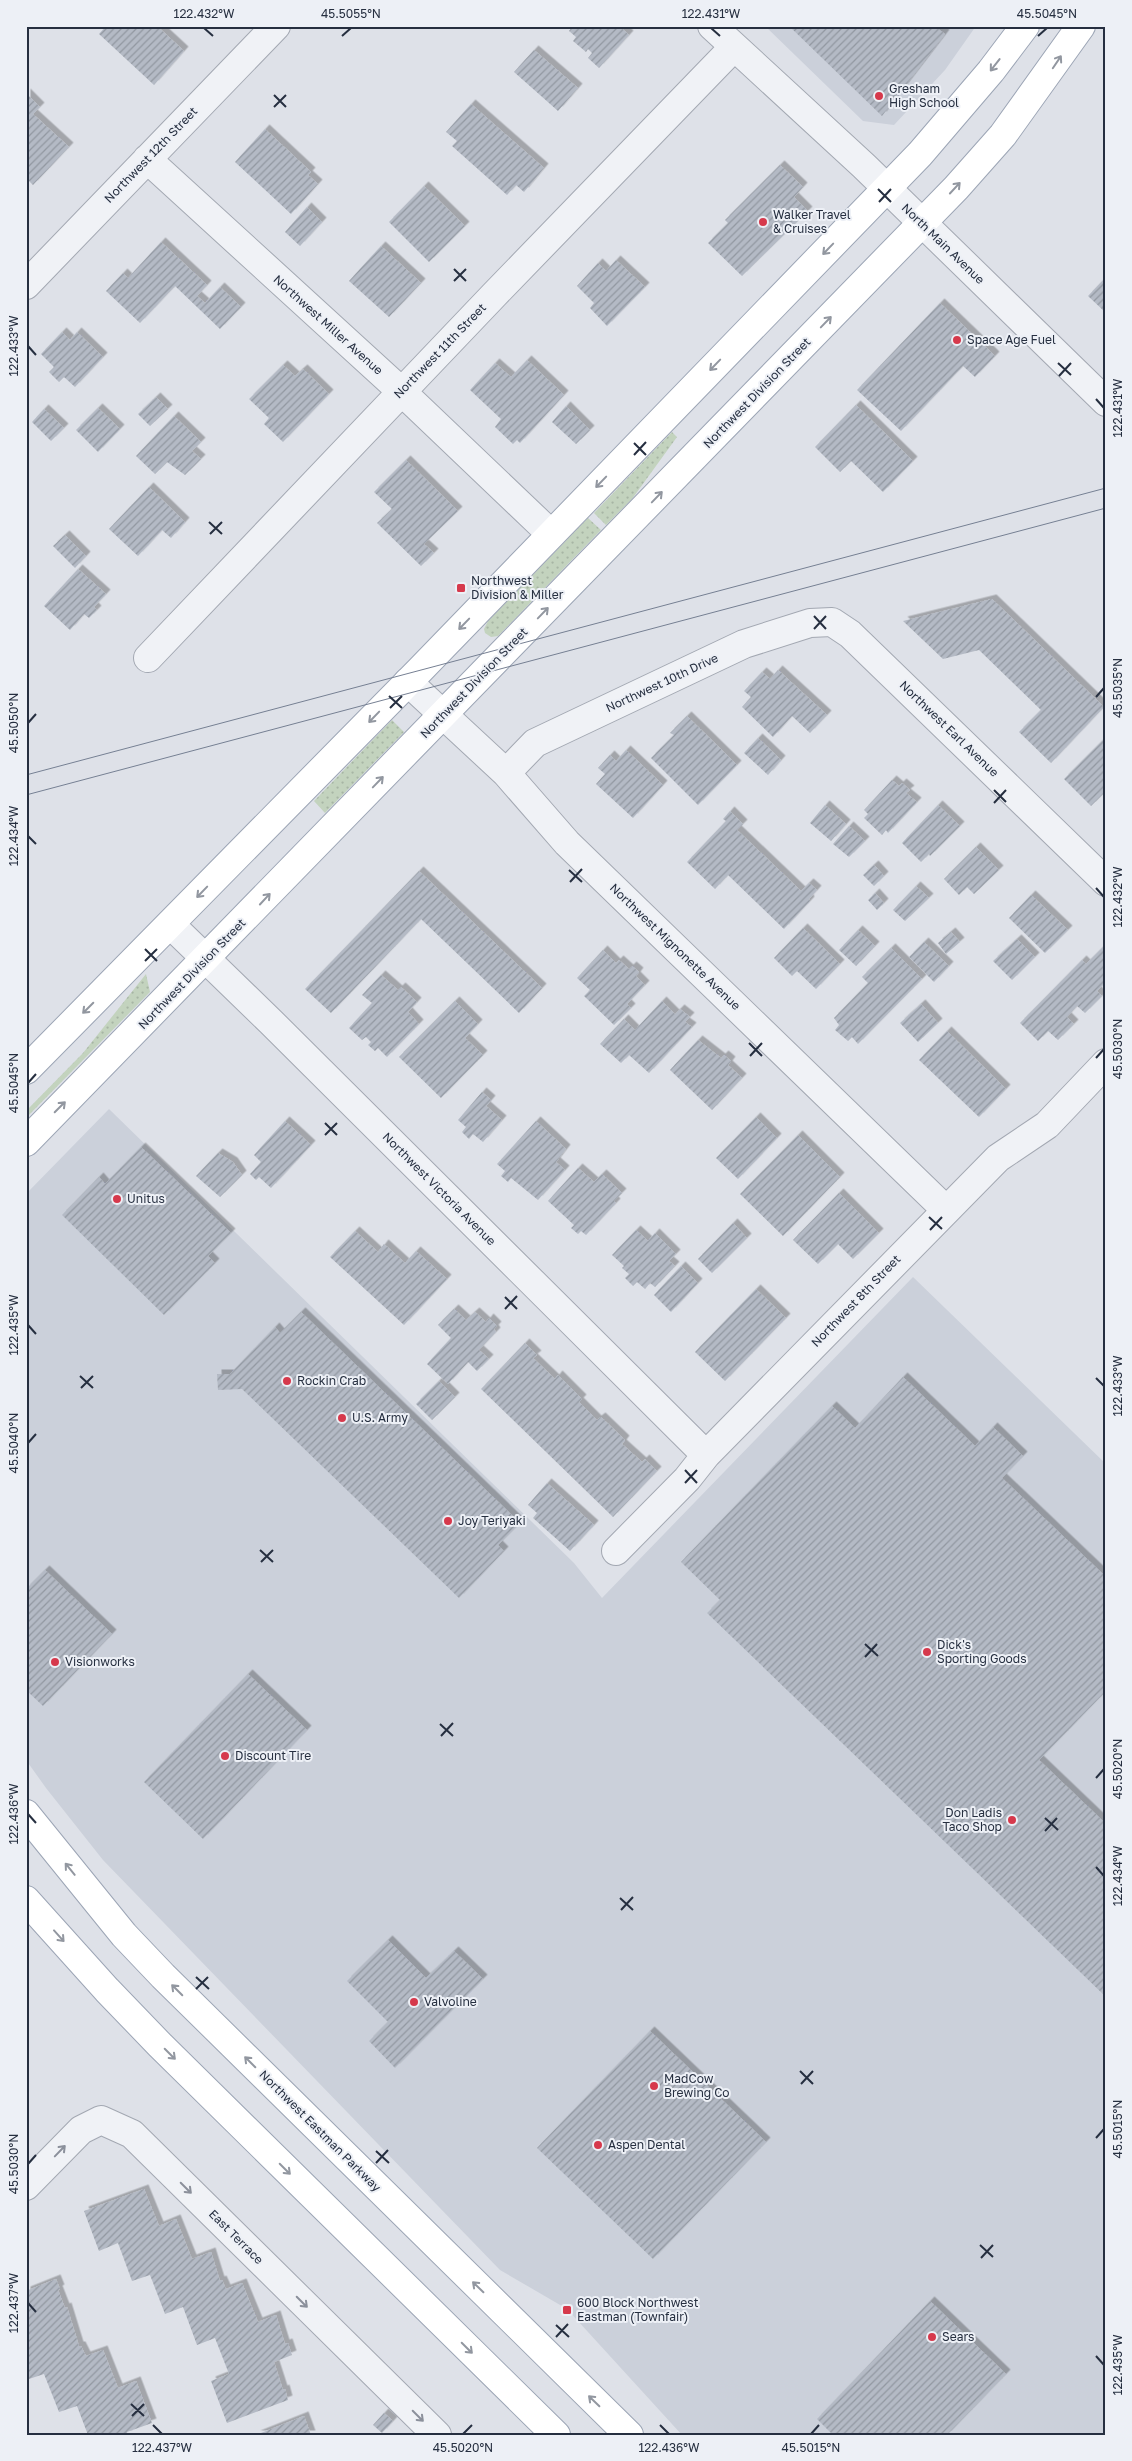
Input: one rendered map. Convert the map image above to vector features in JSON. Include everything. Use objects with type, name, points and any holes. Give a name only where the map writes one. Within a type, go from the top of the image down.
[{"type":"main road","points":[[26,1070],[408,682],[886,189],[951,119],[1025,26]]},
{"type":"main road","name":"Northwest Division Street","points":[[26,1142],[207,959],[921,223],[1003,135],[1081,26]]},
{"type":"main road","name":"Northwest Eastman Parkway","points":[[26,1814],[124,1935],[163,1976],[629,2435]]},
{"type":"main road","points":[[26,1900],[107,1990],[160,2045],[556,2435]]},
{"type":"street","name":"Northwest 12th Street","points":[[26,285],[276,26]]},
{"type":"street","name":"North Main Avenue","points":[[712,26],[886,189],[1106,402]]},
{"type":"street","name":"Northwest 11th Street","points":[[148,658],[401,392],[734,48]]},
{"type":"street","name":"Northwest Miller Avenue","points":[[147,159],[401,392],[551,534]]},
{"type":"street","name":"Northwest 10th Drive","points":[[506,773],[536,743],[705,661],[744,644],[810,623],[832,622]]},
{"type":"street","name":"Northwest Earl Avenue","points":[[832,622],[850,634],[1106,882]]},
{"type":"street","name":"Northwest Mignonette Avenue","points":[[408,682],[506,773],[567,843],[946,1210]]},
{"type":"street","name":"Northwest Victoria Avenue","points":[[170,925],[207,959],[706,1455]]},
{"type":"street","name":"Northwest 8th Street","points":[[616,1550],[687,1479],[706,1455],[998,1158],[1047,1125],[1106,1063]]},
{"type":"street","name":"East Terrace","points":[[26,2186],[81,2130],[94,2123],[101,2120],[132,2134],[437,2435]]},
{"type":"shaded area","name":"Gresham High School","points":[[765,26],[976,26],[945,70],[894,125],[863,121]]},
{"type":"shaded area","points":[[109,1109],[574,1563],[602,1598],[913,1277],[1106,1464],[1106,2435],[682,2435],[567,2309],[500,2270],[103,1860],[46,1788],[26,1760],[26,1194]]},
{"type":"green space","points":[[672,432],[677,437],[632,499],[606,525],[594,513]]},
{"type":"green space","points":[[588,518],[601,530],[498,636],[491,637],[485,633],[484,629],[488,621]]},
{"type":"green space","points":[[392,720],[404,732],[325,813],[314,801]]},
{"type":"green space","points":[[146,974],[150,992],[26,1118],[26,1111],[83,1053]]},
{"type":"building","points":[[106,26],[157,26],[184,51],[154,85],[99,34]]},
{"type":"building","points":[[573,26],[619,26],[629,35],[599,68],[588,58],[592,53],[588,49],[586,52],[573,41],[576,37],[569,31]]},
{"type":"building","name":"Gresham High School","points":[[789,26],[934,26],[945,34],[882,116]]},
{"type":"building","points":[[534,50],[578,88],[558,111],[514,72]]},
{"type":"building","points":[[26,93],[40,107],[33,114],[69,147],[33,185],[26,178]]},
{"type":"building","points":[[471,104],[544,168],[524,192],[516,185],[507,195],[452,146],[457,141],[446,132]]},
{"type":"building","points":[[265,129],[311,172],[308,175],[318,184],[291,214],[235,162]]},
{"type":"building","points":[[780,165],[803,187],[794,197],[808,211],[742,276],[708,243],[728,223],[725,220]]},
{"type":"building","points":[[424,186],[465,226],[429,262],[389,222]]},
{"type":"building","points":[[307,207],[322,222],[300,246],[285,232]]},
{"type":"building","points":[[161,242],[207,285],[197,296],[205,303],[220,287],[241,307],[220,329],[175,286],[140,323],[106,291],[123,273],[128,278]]},
{"type":"building","points":[[381,246],[421,283],[389,317],[349,281]]},
{"type":"building","points":[[616,260],[645,287],[607,326],[590,308],[594,303],[577,286],[598,263],[606,271]]},
{"type":"building","points":[[1106,277],[1106,313],[1088,296]]},
{"type":"building","points":[[940,303],[995,356],[975,377],[963,366],[901,431],[857,390]]},
{"type":"building","points":[[62,332],[70,340],[77,332],[103,357],[75,387],[64,377],[59,382],[49,372],[54,367],[41,354]]},
{"type":"building","points":[[527,360],[564,395],[520,443],[517,440],[513,444],[495,427],[501,419],[470,390],[495,363],[511,377]]},
{"type":"building","points":[[283,365],[295,376],[303,369],[329,394],[283,442],[264,424],[269,418],[249,399]]},
{"type":"building","points":[[156,397],[168,409],[150,426],[138,414]]},
{"type":"building","points":[[856,405],[913,461],[883,492],[851,461],[840,472],[815,447]]},
{"type":"building","points":[[566,406],[590,430],[576,444],[552,422]]},
{"type":"building","points":[[98,408],[120,429],[98,452],[76,430]]},
{"type":"building","points":[[44,409],[64,428],[51,441],[32,422]]},
{"type":"building","points":[[174,416],[201,442],[192,451],[201,459],[185,475],[167,462],[155,474],[136,456]]},
{"type":"building","points":[[406,460],[458,511],[424,544],[434,553],[421,566],[377,523],[392,509],[374,492]]},
{"type":"building","points":[[149,487],[185,522],[171,538],[162,530],[138,556],[109,529]]},
{"type":"building","points":[[65,535],[86,556],[75,568],[53,546]]},
{"type":"building","points":[[78,569],[106,594],[94,607],[97,610],[89,618],[84,614],[70,630],[44,606]]},
{"type":"building","points":[[992,599],[1104,707],[1051,763],[1019,732],[1041,710],[979,650],[943,659],[903,621]]},
{"type":"building","points":[[778,670],[827,715],[810,733],[792,716],[773,737],[742,707],[751,697],[744,691],[762,672],[770,679]]},
{"type":"building","points":[[687,716],[737,765],[698,805],[651,758],[674,735],[670,733]]},
{"type":"building","points":[[1106,737],[1106,791],[1091,806],[1064,779]]},
{"type":"building","points":[[758,738],[781,760],[768,775],[744,753]]},
{"type":"building","points":[[626,750],[663,785],[633,818],[596,784],[605,774],[598,768],[610,755],[616,761]]},
{"type":"building","points":[[892,780],[899,786],[902,783],[910,790],[906,793],[917,802],[888,833],[886,830],[882,835],[864,818],[868,814],[864,810]]},
{"type":"building","points":[[825,805],[846,824],[831,841],[810,823]]},
{"type":"building","points":[[938,805],[960,826],[930,856],[929,854],[921,862],[902,843]]},
{"type":"building","points":[[730,811],[743,824],[737,830],[801,891],[809,883],[817,890],[809,899],[810,901],[784,929],[728,875],[715,889],[687,862],[726,821],[723,819]]},
{"type":"building","points":[[849,826],[865,841],[849,857],[833,844]]},
{"type":"building","points":[[976,847],[999,870],[974,894],[967,887],[959,895],[944,879]]},
{"type":"building","points":[[874,865],[884,876],[874,886],[863,875]]},
{"type":"building","points":[[419,871],[542,988],[519,1013],[421,919],[331,1013],[305,989]]},
{"type":"building","points":[[916,886],[929,898],[905,921],[893,910]]},
{"type":"building","points":[[875,893],[884,903],[877,910],[868,900]]},
{"type":"building","points":[[1031,895],[1068,930],[1045,953],[1009,918]]},
{"type":"building","points":[[803,928],[840,964],[816,989],[797,971],[792,976],[774,958]]},
{"type":"building","points":[[858,930],[875,946],[856,966],[839,950]]},
{"type":"building","points":[[951,932],[960,942],[946,954],[938,943]]},
{"type":"building","points":[[1017,939],[1035,957],[1012,980],[993,961]]},
{"type":"building","points":[[924,942],[949,966],[934,982],[909,957]]},
{"type":"building","points":[[1106,944],[1106,982],[1097,991],[1102,996],[1085,1013],[1077,1006],[1067,1017],[1074,1024],[1058,1040],[1048,1031],[1038,1041],[1020,1023],[1082,960],[1086,964]]},
{"type":"building","points":[[891,948],[922,979],[858,1044],[852,1037],[848,1041],[835,1030],[839,1025],[834,1018],[868,983],[862,977]]},
{"type":"building","points":[[603,950],[616,963],[619,960],[629,969],[632,966],[639,972],[636,976],[645,985],[627,1004],[631,1008],[614,1025],[584,996],[590,990],[577,978]]},
{"type":"building","points":[[381,975],[398,990],[401,987],[417,1002],[408,1012],[419,1024],[387,1057],[378,1048],[375,1051],[368,1045],[371,1042],[366,1037],[362,1040],[349,1028],[372,1003],[362,995]]},
{"type":"building","points":[[455,1001],[478,1024],[465,1038],[483,1055],[441,1098],[399,1057]]},
{"type":"building","points":[[662,1001],[675,1014],[680,1009],[690,1017],[685,1022],[692,1027],[649,1073],[629,1055],[621,1063],[600,1044],[624,1019],[635,1030]]},
{"type":"building","points":[[921,1004],[938,1023],[918,1042],[900,1023]]},
{"type":"building","points":[[947,1031],[1006,1089],[979,1117],[919,1060]]},
{"type":"building","points":[[698,1040],[721,1058],[724,1055],[731,1061],[728,1065],[742,1078],[712,1110],[670,1070]]},
{"type":"building","points":[[482,1092],[491,1100],[486,1106],[502,1120],[483,1142],[473,1134],[469,1139],[462,1132],[466,1127],[458,1120]]},
{"type":"building","points":[[756,1117],[777,1138],[738,1179],[716,1158]]},
{"type":"building","points":[[285,1121],[311,1145],[271,1188],[259,1177],[256,1180],[250,1174],[261,1162],[254,1155]]},
{"type":"building","points":[[536,1121],[566,1149],[556,1162],[565,1170],[538,1200],[511,1178],[508,1182],[501,1176],[505,1171],[497,1164]]},
{"type":"building","points":[[798,1135],[840,1177],[783,1236],[740,1194]]},
{"type":"building","points":[[141,1147],[231,1233],[208,1256],[215,1263],[164,1315],[62,1215],[99,1177],[105,1184]]},
{"type":"building","points":[[218,1153],[233,1162],[242,1175],[220,1197],[196,1176]]},
{"type":"building","points":[[578,1168],[594,1182],[602,1174],[622,1193],[614,1201],[616,1203],[586,1235],[581,1231],[578,1234],[571,1228],[574,1225],[548,1201]]},
{"type":"building","points":[[839,1193],[879,1233],[853,1259],[838,1244],[818,1264],[793,1240]]},
{"type":"building","points":[[733,1223],[747,1238],[712,1273],[698,1259]]},
{"type":"building","points":[[636,1230],[648,1241],[655,1233],[676,1254],[669,1261],[675,1266],[655,1287],[650,1283],[645,1289],[637,1282],[633,1286],[625,1278],[629,1274],[622,1268],[624,1266],[612,1255]]},
{"type":"building","points":[[355,1231],[378,1252],[384,1244],[405,1263],[416,1251],[447,1279],[404,1325],[330,1257]]},
{"type":"building","points":[[681,1266],[698,1283],[671,1312],[654,1295]]},
{"type":"building","points":[[756,1289],[786,1318],[725,1381],[695,1352]]},
{"type":"building","points":[[454,1309],[466,1320],[475,1312],[486,1322],[489,1318],[497,1326],[494,1329],[496,1332],[479,1350],[489,1359],[477,1371],[468,1362],[448,1384],[427,1364],[451,1338],[438,1325]]},
{"type":"building","points":[[301,1312],[520,1523],[498,1545],[504,1551],[459,1598],[242,1389],[218,1390],[217,1374],[230,1374],[275,1327],[280,1333]]},
{"type":"building","points":[[525,1343],[537,1355],[533,1358],[555,1379],[558,1375],[582,1399],[579,1402],[597,1420],[601,1417],[625,1440],[622,1444],[642,1462],[645,1459],[657,1471],[613,1517],[481,1389]]},
{"type":"building","name":"Dick's Sporting Goods","points":[[903,1377],[975,1446],[993,1427],[1023,1456],[1002,1478],[1106,1577],[1106,1691],[1039,1760],[1106,1824],[1106,1997],[707,1613],[720,1600],[681,1562],[832,1406],[855,1428]]},
{"type":"building","points":[[439,1381],[455,1397],[432,1420],[416,1404]]},
{"type":"building","points":[[547,1483],[594,1525],[570,1551],[533,1518],[537,1513],[528,1505]]},
{"type":"building","name":"Visionworks","points":[[45,1570],[112,1634],[43,1706],[26,1690],[26,1589]]},
{"type":"building","name":"Discount Tire","points":[[248,1674],[307,1730],[203,1839],[144,1782]]},
{"type":"building","name":"Valvoline","points":[[388,1940],[426,1978],[454,1951],[483,1979],[395,2068],[369,2041],[388,2022],[347,1981]]},
{"type":"building","points":[[650,2031],[766,2142],[653,2259],[537,2148]]},
{"type":"building","points":[[144,2189],[159,2226],[176,2219],[192,2259],[211,2252],[220,2281],[222,2280],[226,2289],[242,2283],[258,2322],[276,2315],[285,2344],[288,2343],[292,2355],[274,2362],[288,2400],[227,2423],[211,2381],[229,2374],[215,2338],[197,2345],[183,2307],[165,2314],[150,2275],[132,2281],[118,2243],[99,2251],[84,2211]]},
{"type":"building","points":[[56,2279],[60,2289],[58,2290],[65,2308],[67,2307],[79,2346],[81,2346],[86,2356],[103,2350],[118,2388],[136,2381],[152,2423],[127,2432],[128,2435],[88,2435],[77,2406],[59,2412],[44,2374],[26,2380],[26,2291]]},
{"type":"building","name":"Sears","points":[[930,2301],[1006,2374],[947,2435],[833,2435],[817,2419]]},
{"type":"building","points":[[384,2413],[393,2421],[382,2433],[373,2425]]},
{"type":"building","points":[[304,2416],[311,2435],[256,2435]]},
{"type":"tram line","points":[[26,775],[1106,488]]},
{"type":"tram line","points":[[26,795],[1106,508]]},
{"type":"place","name":"Gresham High School","points":[[879,96]]},
{"type":"place","name":"Walker Travel & Cruises","points":[[763,222]]},
{"type":"place","name":"Space Age Fuel","points":[[957,340]]},
{"type":"place","name":"Northwest Division & Miller","points":[[461,588]]},
{"type":"place","name":"Unitus","points":[[117,1199]]},
{"type":"place","name":"Rockin Crab","points":[[287,1381]]},
{"type":"place","name":"U.S. Army","points":[[342,1418]]},
{"type":"place","name":"Joy Teriyaki","points":[[448,1521]]},
{"type":"place","name":"Dick's Sporting Goods","points":[[927,1652]]},
{"type":"place","name":"Visionworks","points":[[55,1662]]},
{"type":"place","name":"Discount Tire","points":[[225,1756]]},
{"type":"place","name":"Don Ladis Taco Shop","points":[[1012,1820]]},
{"type":"place","name":"Valvoline","points":[[414,2002]]},
{"type":"place","name":"MadCow Brewing Co","points":[[654,2086]]},
{"type":"place","name":"Aspen Dental","points":[[598,2145]]},
{"type":"place","name":"600 Block Northwest Eastman (Townfair)","points":[[567,2310]]},
{"type":"place","name":"Sears","points":[[932,2337]]}]
